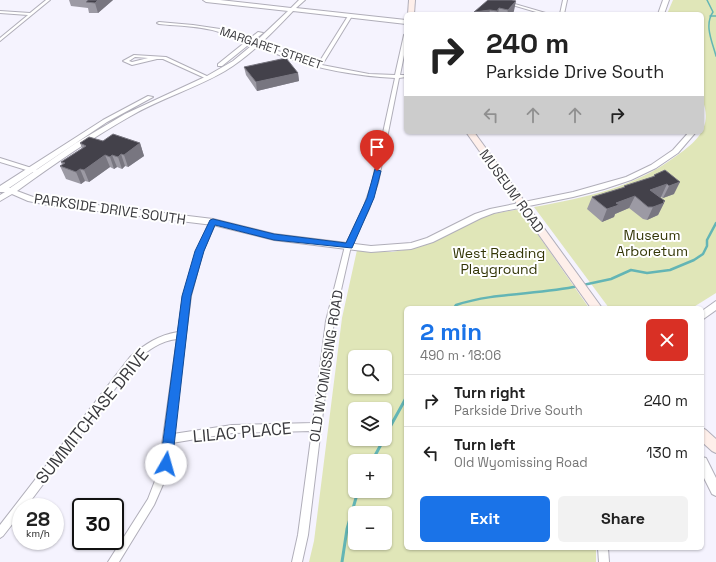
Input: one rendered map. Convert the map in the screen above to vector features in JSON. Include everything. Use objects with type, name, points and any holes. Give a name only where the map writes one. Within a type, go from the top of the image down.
[{"type":"main road","points":[[411,12],[412,0]]},
{"type":"main road","name":"MUSEUM ROAD","points":[[471,134],[596,306]]},
{"type":"main road","points":[[704,436],[716,447]]},
{"type":"street","points":[[0,40],[48,0]]},
{"type":"street","points":[[206,0],[404,22]]},
{"type":"street","points":[[0,199],[126,116],[209,78],[235,62],[293,0]]},
{"type":"street","points":[[1,189],[119,113],[202,74],[228,59],[252,43],[302,0]]},
{"type":"street","points":[[497,0],[540,12]]},
{"type":"street","points":[[562,12],[565,0]]},
{"type":"street","points":[[662,12],[666,0]]},
{"type":"street","points":[[0,12],[31,14]]},
{"type":"street","points":[[318,66],[350,16]]},
{"type":"street","name":"MARGARET STREET","points":[[159,23],[210,28],[318,66],[360,74],[404,76]]},
{"type":"street","name":"OLD WYOMISSING ROAD","points":[[297,562],[304,527],[330,321],[348,246],[370,198],[398,77],[397,72],[404,43]]},
{"type":"street","points":[[155,58],[132,64],[125,61],[134,56],[155,58],[171,60],[209,78]]},
{"type":"street","name":"PARKSIDE DRIVE SOUTH","points":[[1,189],[48,202],[213,222],[274,237],[371,249],[411,246],[430,240],[478,216],[523,204],[590,191],[628,178],[664,159],[688,139],[692,134]]},
{"type":"street","points":[[0,160],[39,172]]},
{"type":"street","points":[[113,562],[150,502],[160,483],[166,464],[187,296],[193,270],[213,222]]},
{"type":"street","points":[[704,314],[716,305]]},
{"type":"street","name":"SUMMITCHASE DRIVE","points":[[0,533],[132,359],[147,345],[161,339],[181,335]]},
{"type":"street","name":"LILAC PLACE","points":[[169,439],[232,429],[316,427]]},
{"type":"street","points":[[704,466],[716,490]]},
{"type":"street","points":[[603,550],[604,562]]},
{"type":"green space","name":"Museum Arboretum","points":[[673,0],[716,0],[716,293],[695,306],[608,306],[534,207],[592,195],[628,183],[662,166],[686,149],[700,134],[704,134],[706,117],[704,105],[704,12],[668,12]]},
{"type":"green space","name":"West Reading Playground","points":[[520,209],[588,306],[404,306],[404,550],[596,550],[596,562],[309,562],[314,541],[342,318],[357,250],[392,252],[415,248],[434,242],[482,216]]},
{"type":"building","points":[[88,0],[98,0],[95,3],[86,2]]},
{"type":"building","points":[[488,0],[516,1],[508,10],[499,8],[497,11],[490,10],[474,12]]},
{"type":"building","points":[[286,58],[298,73],[256,82],[244,67]]},
{"type":"building","points":[[113,134],[140,143],[124,155],[121,154],[118,157],[112,155],[110,157],[105,155],[84,170],[80,169],[76,172],[60,166],[65,163],[61,162],[86,146],[80,143],[89,137],[103,141]]},
{"type":"building","points":[[665,170],[680,182],[669,186],[667,184],[650,190],[665,201],[663,202],[664,203],[653,207],[648,207],[635,196],[616,203],[619,205],[607,209],[592,197],[655,176],[654,175]]},
{"type":"waterway","points":[[707,0],[713,12],[711,16]]},
{"type":"waterway","points":[[711,16],[716,16]]},
{"type":"waterway","points":[[711,16],[709,28],[716,56]]},
{"type":"waterway","points":[[583,285],[611,279],[631,270],[647,273],[670,270],[694,260],[703,254],[707,246],[707,240],[716,223]]},
{"type":"waterway","points":[[455,306],[486,298],[578,286]]},
{"type":"waterway","points":[[392,423],[404,402]]},
{"type":"waterway","points":[[376,454],[380,446]]},
{"type":"waterway","points":[[342,562],[347,529],[356,498]]},
{"type":"route","points":[[166,464],[187,296],[193,270],[204,239],[213,222],[274,237],[348,246],[366,209],[377,171]]}]
